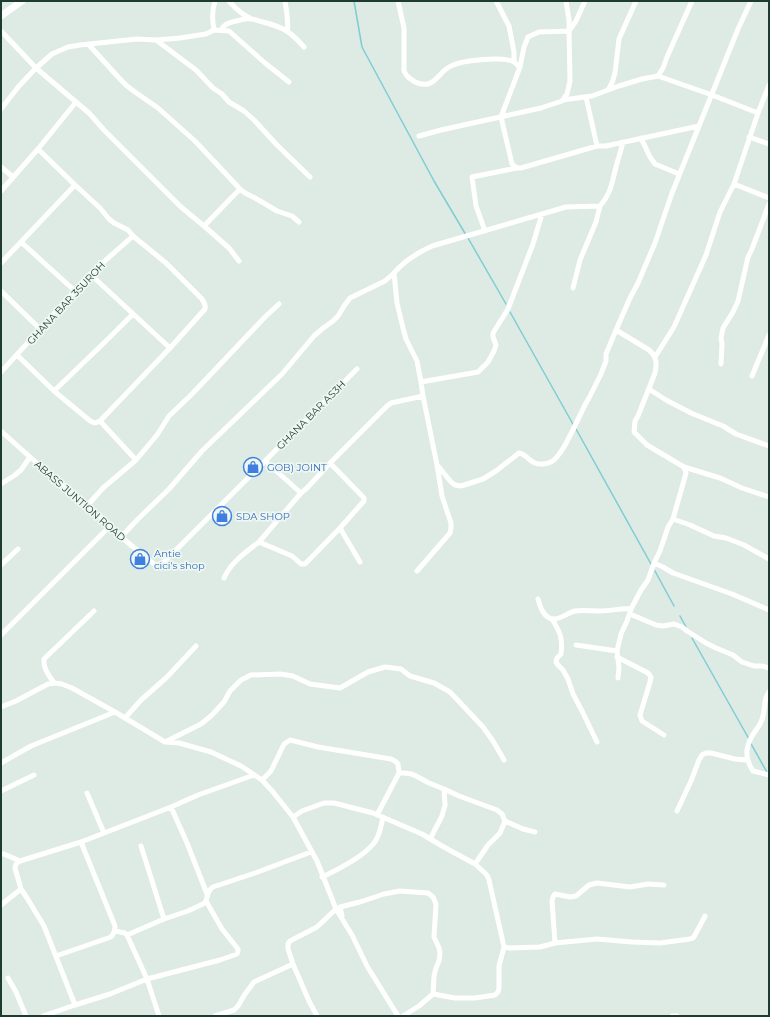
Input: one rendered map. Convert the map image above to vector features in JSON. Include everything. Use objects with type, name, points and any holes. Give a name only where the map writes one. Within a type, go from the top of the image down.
[{"type":"street","points":[[2,13],[22,1]]},
{"type":"street","points":[[214,30],[212,21],[213,6],[215,1]]},
{"type":"street","points":[[229,1],[243,15],[284,28],[304,47]]},
{"type":"street","points":[[285,1],[288,32]]},
{"type":"street","points":[[398,1],[404,28],[404,71],[407,77],[411,80],[425,85],[430,84],[436,80],[446,68],[455,64],[488,59],[514,62],[520,67]]},
{"type":"street","points":[[496,1],[509,26],[514,52],[514,62]]},
{"type":"street","points":[[419,136],[562,102],[567,94],[570,81],[569,20],[566,1]]},
{"type":"street","points":[[569,31],[576,21],[585,1]]},
{"type":"street","points":[[608,90],[615,73],[619,39],[636,1]]},
{"type":"street","points":[[658,76],[663,68],[692,1]]},
{"type":"street","points":[[437,465],[451,482],[455,485],[461,486],[483,479],[501,468],[519,453],[535,463],[542,464],[550,462],[556,458],[566,444],[601,374],[606,361],[606,354],[655,243],[679,174],[738,29],[751,1]]},
{"type":"street","points":[[221,30],[223,26],[228,23],[250,18]]},
{"type":"street","points":[[1,109],[19,86],[36,68],[52,54],[68,47],[137,39],[156,40],[206,34],[214,30],[230,31],[265,63],[289,82]]},
{"type":"street","points":[[1,31],[36,68],[89,113],[181,207],[229,248],[239,261]]},
{"type":"street","points":[[517,168],[512,164],[501,117],[520,67],[524,47],[528,37],[539,32],[569,31]]},
{"type":"street","points":[[156,40],[196,70],[229,102],[244,111],[310,177]]},
{"type":"street","points":[[89,45],[123,82],[158,108],[195,141],[240,189],[277,211],[292,216],[298,222]]},
{"type":"street","points":[[563,100],[592,96],[642,79],[658,76],[758,113]]},
{"type":"street","points":[[655,357],[674,327],[706,255],[720,212],[734,184],[749,137],[769,85]]},
{"type":"street","points":[[586,97],[597,146]]},
{"type":"street","points":[[1,191],[38,150],[76,102]]},
{"type":"street","points":[[484,231],[476,206],[472,177],[521,168],[597,146],[606,146],[699,126]]},
{"type":"street","points":[[749,137],[769,144]]},
{"type":"street","points":[[641,138],[650,158],[655,164],[679,174]]},
{"type":"street","points":[[573,288],[580,260],[596,222],[600,206],[608,196],[613,182],[623,142]]},
{"type":"street","points":[[17,355],[54,391],[96,424],[170,348],[205,309],[202,299],[166,263],[133,236],[128,230],[109,219],[100,208],[38,150]]},
{"type":"street","points":[[1,167],[14,177]]},
{"type":"street","points":[[734,184],[769,198]]},
{"type":"street","points":[[1,263],[74,185]]},
{"type":"street","points":[[204,226],[240,189]]},
{"type":"street","points":[[721,364],[721,338],[723,328],[734,312],[748,257],[769,204]]},
{"type":"street","points":[[121,537],[138,518],[169,489],[202,451],[282,374],[314,336],[338,316],[350,298],[385,281],[408,260],[432,246],[566,207],[600,206]]},
{"type":"street","points":[[422,382],[478,372],[488,362],[496,345],[493,333],[508,309],[533,244],[542,214]]},
{"type":"street","name":"GHANA BAR 3SUROH","points":[[1,372],[90,274],[133,236]]},
{"type":"street","points":[[22,242],[75,291]]},
{"type":"street","points":[[394,273],[397,303],[406,339],[417,361],[442,496],[451,523],[450,533],[417,571]]},
{"type":"street","points":[[90,274],[170,348]]},
{"type":"street","points":[[1,291],[40,329]]},
{"type":"street","points":[[87,506],[104,488],[136,460],[157,435],[169,416],[279,304]]},
{"type":"street","points":[[54,391],[133,314]]},
{"type":"street","points":[[616,330],[649,350],[655,357],[656,367],[649,389],[635,421],[634,432],[647,445],[684,467],[720,478],[742,488],[769,497]]},
{"type":"street","points":[[752,376],[769,335]]},
{"type":"street","name":"GHANA BAR AS3H","points":[[163,563],[357,369]]},
{"type":"street","points":[[649,389],[691,413],[723,426],[736,434],[769,446]]},
{"type":"street","points":[[224,578],[226,572],[237,560],[260,542],[301,493],[386,407],[391,404],[423,396]]},
{"type":"street","points":[[100,421],[136,460]]},
{"type":"street","name":"ABASS JUNTION ROAD","points":[[1,431],[121,537],[154,564],[157,565],[163,563]]},
{"type":"street","points":[[1,484],[21,470],[30,457]]},
{"type":"street","points":[[265,461],[301,493]]},
{"type":"street","points":[[260,542],[292,556],[302,564],[305,564],[364,501],[364,498],[330,463]]},
{"type":"street","points":[[618,678],[619,668],[617,654],[621,634],[630,611],[648,580],[654,563],[658,558],[668,527],[673,518],[686,473],[684,467]]},
{"type":"street","points":[[673,518],[714,536],[726,538],[744,545],[769,559]]},
{"type":"street","points":[[1,634],[110,526]]},
{"type":"street","points":[[340,528],[360,562]]},
{"type":"street","points":[[1,565],[18,549]]},
{"type":"street","points":[[654,563],[673,573],[732,594],[769,610]]},
{"type":"street","points":[[538,599],[542,610],[552,619],[560,631],[562,642],[561,654],[557,658],[556,662],[568,679],[573,694],[597,742]]},
{"type":"street","points":[[552,619],[575,611],[602,611],[624,608],[656,625],[663,626],[674,624],[682,626],[706,643],[733,655],[742,662],[754,666],[769,668]]},
{"type":"street","points":[[54,683],[43,665],[44,659],[94,611]]},
{"type":"street","points":[[576,645],[617,654],[648,673],[651,677],[640,718],[642,721],[664,735]]},
{"type":"street","points":[[125,718],[141,700],[166,678],[196,646]]},
{"type":"street","points":[[165,742],[201,724],[224,702],[230,691],[241,680],[251,675],[280,674],[293,676],[310,684],[340,688],[368,672],[386,667],[401,669],[410,676],[434,683],[450,692],[483,727],[504,760]]},
{"type":"street","points":[[1,707],[48,684],[62,684],[115,712],[165,742],[179,743],[211,752],[241,766],[262,780],[293,817],[317,861],[322,877],[336,909],[352,935],[367,966],[398,1016]]},
{"type":"street","points":[[768,695],[765,702],[761,723],[752,736],[746,752],[747,760],[753,770],[769,775]]},
{"type":"street","points":[[1,763],[31,746],[115,712]]},
{"type":"street","points":[[262,780],[272,771],[284,744],[290,740],[391,759],[398,764],[399,773],[377,815]]},
{"type":"street","points":[[677,811],[692,781],[702,755],[711,753],[735,759],[747,760]]},
{"type":"street","points":[[399,773],[414,774],[459,796],[497,810],[502,814],[505,821],[523,829],[535,832]]},
{"type":"street","points":[[1,791],[34,774]]},
{"type":"street","points":[[75,1005],[44,926],[20,889],[15,868],[16,864],[20,861],[81,842],[171,807],[198,794],[254,775]]},
{"type":"street","points":[[430,839],[446,805],[444,789]]},
{"type":"street","points":[[87,792],[104,833]]},
{"type":"street","points":[[293,817],[302,811],[324,803],[334,803],[377,815],[422,834],[475,864],[487,875],[490,880],[504,947],[499,966],[498,992],[495,995],[475,998],[455,998],[433,994]]},
{"type":"street","points":[[171,807],[208,894]]},
{"type":"street","points":[[322,877],[347,863],[375,843],[380,832],[383,817]]},
{"type":"street","points":[[475,864],[488,845],[500,833],[505,821]]},
{"type":"street","points":[[56,956],[111,937],[115,931],[115,926],[81,842]]},
{"type":"street","points":[[141,846],[164,919]]},
{"type":"street","points":[[127,935],[205,903],[209,890],[213,887],[311,852]]},
{"type":"street","points":[[1,854],[20,861]]},
{"type":"street","points":[[555,943],[552,901],[556,894],[570,897],[576,896],[589,885],[597,883],[630,887],[648,884],[664,885]]},
{"type":"street","points":[[1,905],[20,889]]},
{"type":"street","points":[[347,928],[343,920],[340,907],[384,894],[400,891],[428,892],[433,897],[436,904],[434,937],[440,954],[434,976],[433,994],[419,1006],[402,1016]]},
{"type":"street","points":[[43,1016],[110,994],[147,979],[220,960],[237,954],[238,949],[222,929],[206,901]]},
{"type":"street","points":[[317,1016],[306,996],[293,964],[288,949],[289,943],[317,926],[336,909]]},
{"type":"street","points":[[504,947],[540,948],[555,943],[597,939],[660,943],[690,939],[695,936],[705,916]]},
{"type":"street","points":[[115,931],[125,933],[127,935],[147,979],[159,1016]]},
{"type":"street","points":[[215,1016],[234,1010],[254,982],[293,964]]},
{"type":"street","points":[[8,978],[26,1016]]},
{"type":"street","points":[[672,1016],[678,1016]]},
{"type":"waterway","points":[[354,1],[362,47],[434,181],[466,235]]},
{"type":"waterway","points":[[468,238],[506,304]]},
{"type":"waterway","points":[[510,312],[574,426]]},
{"type":"waterway","points":[[576,429],[651,564]]},
{"type":"waterway","points":[[655,571],[674,606]]},
{"type":"waterway","points":[[680,616],[686,627]]},
{"type":"waterway","points":[[692,638],[749,739]]},
{"type":"waterway","points":[[750,742],[768,774]]},
{"type":"place","name":"GOB) JOINT","points":[[253,467]]},
{"type":"place","name":"SDA SHOP","points":[[222,516]]},
{"type":"place","name":"Antie cici's shop","points":[[140,559]]}]
